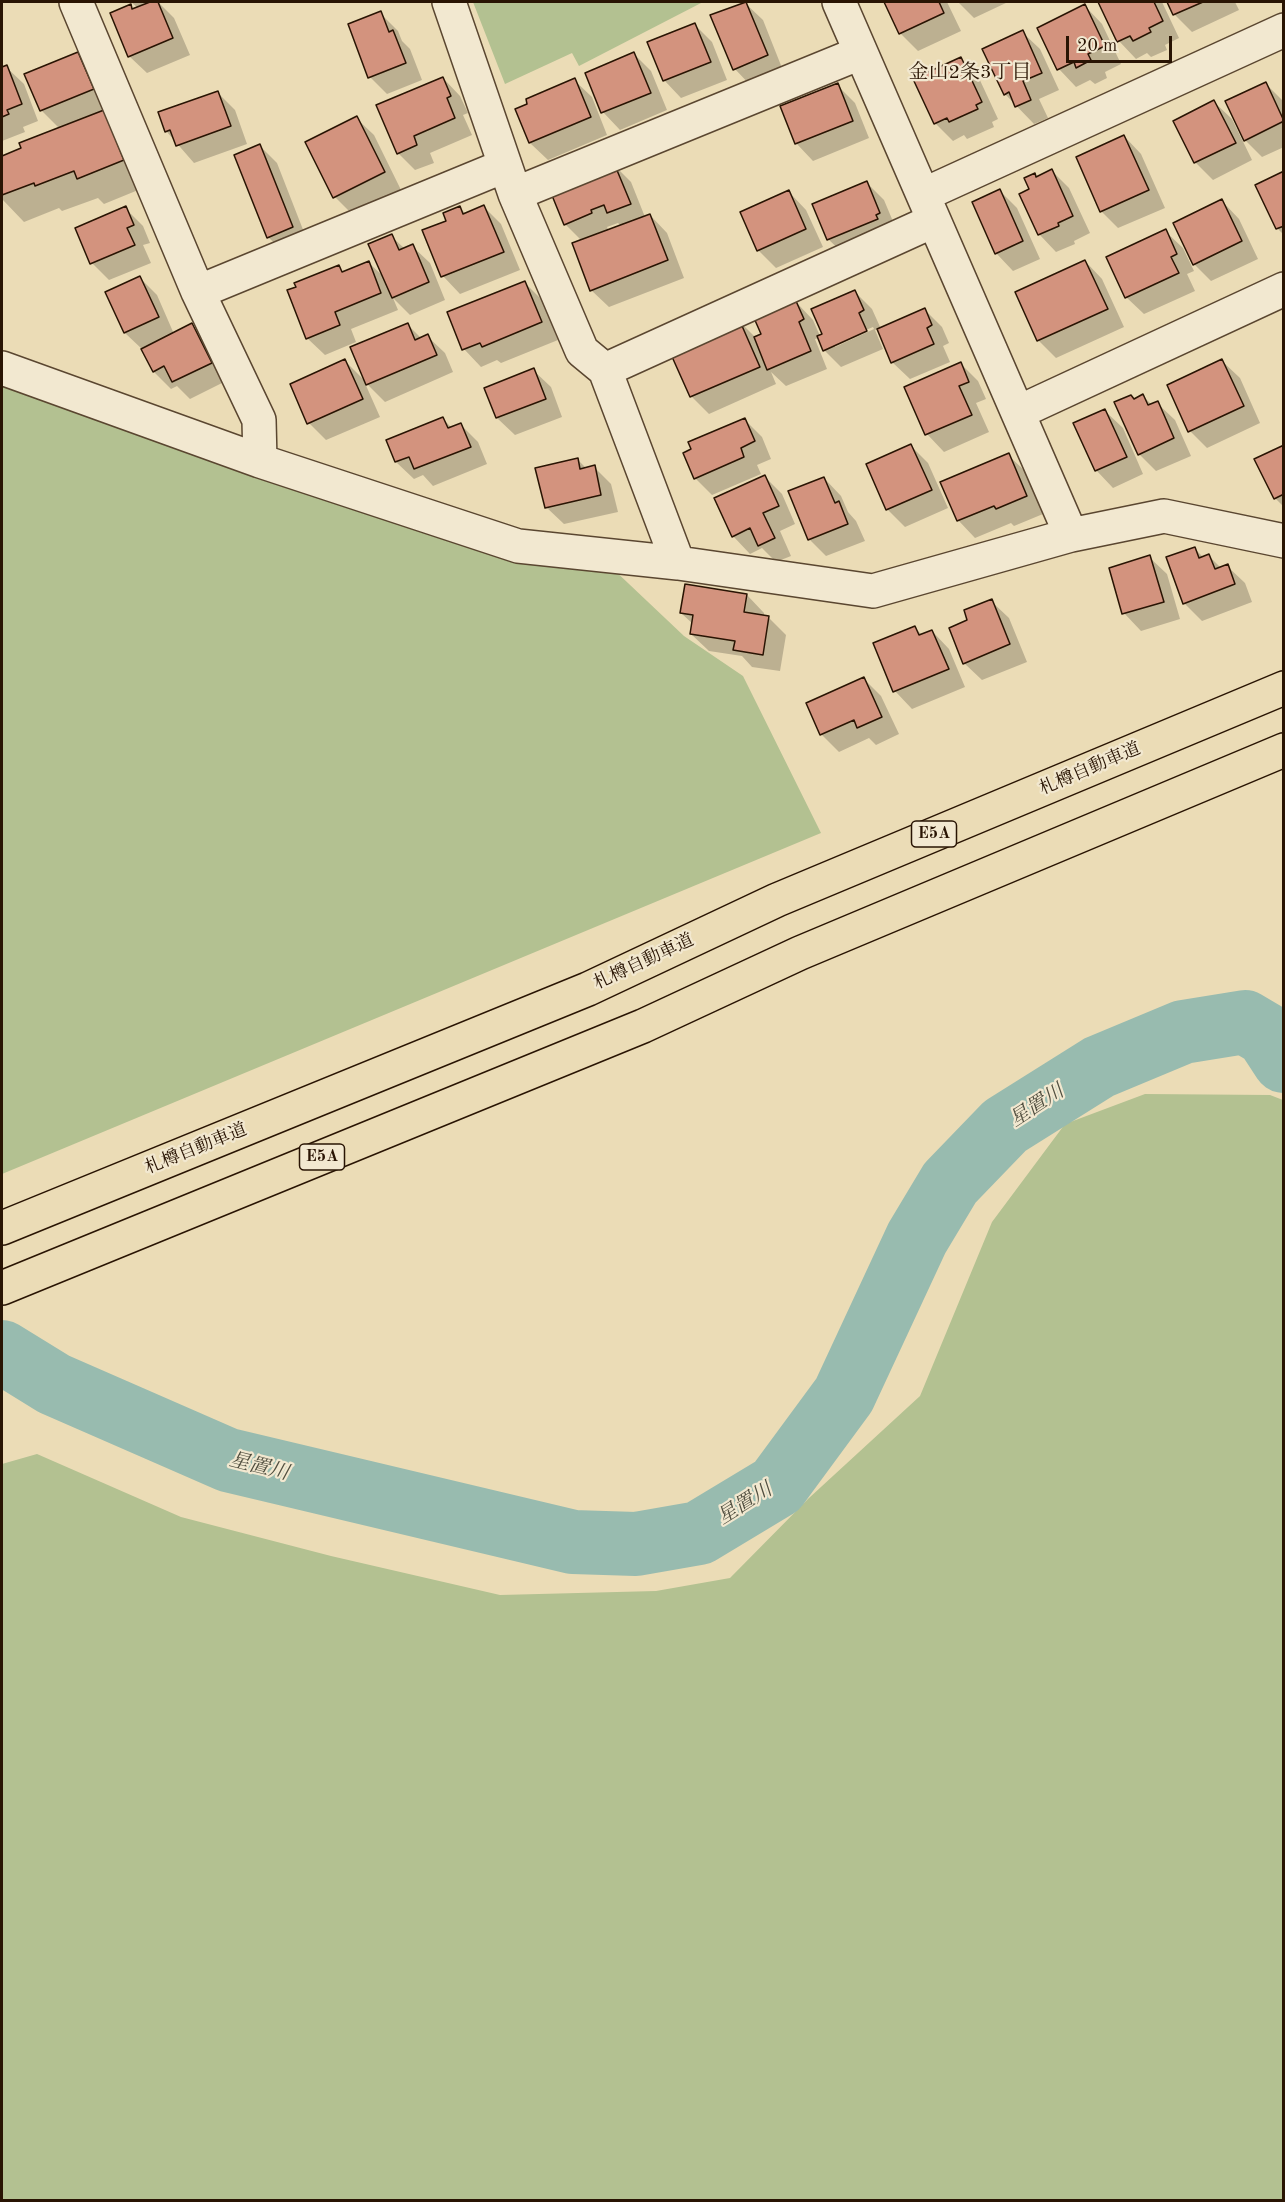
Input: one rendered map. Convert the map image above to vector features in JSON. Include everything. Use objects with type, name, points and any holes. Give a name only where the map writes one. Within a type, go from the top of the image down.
[{"type":"highway","name":"札樽自動車道","points":[[2,1228],[588,989],[777,900],[1284,688]]},
{"type":"highway","name":"E5A","points":[[2,1288],[643,1026],[800,953],[1284,750]]},
{"type":"street","points":[[76,2],[198,292],[259,420],[260,460]]},
{"type":"street","points":[[449,2],[510,180],[582,351],[605,370],[678,563]]},
{"type":"street","points":[[839,2],[1071,535]]},
{"type":"street","points":[[605,370],[1284,30]]},
{"type":"street","points":[[198,292],[860,52]]},
{"type":"street","points":[[1019,412],[1284,289]]},
{"type":"street","points":[[2,368],[260,460],[518,546],[678,563],[873,591],[1071,535],[1164,516],[1284,541]]},
{"type":"green space","points":[[473,2],[703,2],[579,66],[572,53],[505,84]]},
{"type":"green space","points":[[2,380],[610,566],[684,636],[743,676],[821,833],[2,1174]]},
{"type":"green space","points":[[1145,1094],[1270,1095],[1283,1100],[1283,2200],[2,2200],[2,1464],[37,1454],[181,1517],[331,1556],[500,1595],[656,1591],[730,1578],[809,1498],[920,1396],[992,1222],[1065,1124]]},
{"type":"building","points":[[150,2],[158,2],[173,38],[128,57],[110,13],[131,4],[132,9]]},
{"type":"building","points":[[746,2],[768,55],[733,70],[710,15]]},
{"type":"building","points":[[884,2],[939,2],[944,13],[899,34]]},
{"type":"building","points":[[1098,2],[1154,2],[1163,21],[1149,28],[1151,32],[1133,41],[1130,36],[1117,42]]},
{"type":"building","points":[[1167,2],[1203,2],[1173,15]]},
{"type":"building","points":[[1085,4],[1105,46],[1088,54],[1091,60],[1076,68],[1074,62],[1057,70],[1037,28]]},
{"type":"building","points":[[381,11],[389,32],[393,30],[406,63],[368,78],[348,24]]},
{"type":"building","points":[[695,23],[711,62],[663,81],[647,42]]},
{"type":"building","points":[[1023,30],[1042,73],[1023,81],[1031,100],[1015,107],[1009,92],[1004,95],[982,49]]},
{"type":"building","points":[[78,52],[94,89],[40,111],[24,74]]},
{"type":"building","points":[[634,52],[651,93],[601,113],[585,73]]},
{"type":"building","points":[[961,57],[982,102],[976,105],[978,109],[949,122],[947,118],[934,124],[913,79]]},
{"type":"building","points":[[7,65],[22,104],[7,110],[9,114],[2,117],[2,67]]},
{"type":"building","points":[[443,77],[451,96],[447,98],[455,118],[414,136],[417,145],[397,154],[376,105]]},
{"type":"building","points":[[575,78],[591,117],[529,143],[515,109],[527,104],[526,99]]},
{"type":"building","points":[[1266,82],[1284,121],[1244,141],[1225,101]]},
{"type":"building","points":[[838,83],[853,121],[795,144],[780,106]]},
{"type":"building","points":[[218,91],[231,126],[176,146],[170,130],[165,132],[158,112]]},
{"type":"building","points":[[1214,100],[1236,143],[1194,163],[1173,121]]},
{"type":"building","points":[[104,110],[124,160],[77,179],[74,171],[35,186],[34,183],[2,195],[2,156],[21,148],[19,143]]},
{"type":"building","points":[[357,116],[385,172],[333,198],[305,142]]},
{"type":"building","points":[[1124,135],[1149,190],[1100,212],[1076,157]]},
{"type":"building","points":[[260,144],[293,227],[267,238],[234,155]]},
{"type":"building","points":[[614,163],[631,204],[607,213],[604,205],[564,225],[551,193]]},
{"type":"building","points":[[1052,169],[1073,216],[1058,223],[1059,226],[1038,235],[1019,194],[1029,189],[1024,178],[1035,173],[1036,177]]},
{"type":"building","points":[[1284,171],[1284,226],[1276,229],[1255,185]]},
{"type":"building","points":[[867,181],[880,213],[876,215],[878,219],[827,240],[812,204]]},
{"type":"building","points":[[1000,189],[1023,241],[995,254],[972,202]]},
{"type":"building","points":[[789,190],[806,229],[757,251],[740,212]]},
{"type":"building","points":[[1222,199],[1242,241],[1193,265],[1173,223]]},
{"type":"building","points":[[484,205],[504,252],[441,277],[422,230],[446,221],[443,213],[460,206],[463,214]]},
{"type":"building","points":[[126,206],[134,225],[127,228],[135,245],[90,264],[75,228]]},
{"type":"building","points":[[650,214],[668,260],[590,291],[572,243]]},
{"type":"building","points":[[1166,229],[1177,254],[1171,257],[1179,273],[1125,298],[1106,257]]},
{"type":"building","points":[[392,234],[399,250],[413,244],[429,282],[392,298],[368,244]]},
{"type":"building","points":[[1085,260],[1108,309],[1037,341],[1015,292]]},
{"type":"building","points":[[369,261],[381,293],[335,312],[340,325],[306,339],[287,290],[296,287],[294,283],[339,265],[342,272]]},
{"type":"building","points":[[140,276],[159,317],[124,333],[105,292]]},
{"type":"building","points":[[525,281],[542,322],[482,347],[480,343],[462,350],[447,312]]},
{"type":"building","points":[[855,290],[864,310],[859,313],[867,331],[823,351],[817,336],[822,334],[811,309]]},
{"type":"building","points":[[796,301],[804,319],[799,322],[811,351],[767,370],[754,337],[761,334],[754,318]]},
{"type":"building","points":[[925,308],[932,325],[927,328],[934,344],[891,363],[877,329]]},
{"type":"building","points":[[739,319],[760,367],[690,397],[669,350]]},
{"type":"building","points":[[192,323],[212,363],[172,382],[164,366],[153,372],[141,349]]},
{"type":"building","points":[[408,323],[415,340],[428,334],[437,355],[366,385],[350,347]]},
{"type":"building","points":[[345,359],[363,399],[307,424],[290,384]]},
{"type":"building","points":[[1222,359],[1244,406],[1188,432],[1167,385]]},
{"type":"building","points":[[961,362],[969,382],[959,386],[972,415],[925,435],[904,387]]},
{"type":"building","points":[[534,368],[546,399],[496,418],[484,388]]},
{"type":"building","points":[[1143,394],[1148,405],[1158,401],[1174,438],[1138,455],[1114,402],[1131,395],[1134,399]]},
{"type":"building","points":[[1105,409],[1127,457],[1095,471],[1073,423]]},
{"type":"building","points":[[443,417],[448,428],[461,423],[471,447],[414,469],[409,457],[395,462],[386,440]]},
{"type":"building","points":[[745,418],[755,441],[741,448],[744,457],[694,479],[683,453],[691,449],[688,442]]},
{"type":"building","points":[[911,444],[932,490],[886,510],[866,464]]},
{"type":"building","points":[[1284,445],[1284,494],[1274,499],[1254,459]]},
{"type":"building","points":[[1009,453],[1027,496],[996,509],[994,506],[957,521],[940,482]]},
{"type":"building","points":[[578,458],[580,469],[595,465],[601,495],[545,508],[535,468]]},
{"type":"building","points":[[765,475],[779,506],[763,513],[775,538],[758,546],[750,528],[732,537],[714,498]]},
{"type":"building","points":[[824,477],[835,503],[839,501],[848,524],[808,540],[788,491]]},
{"type":"building","points":[[1195,547],[1199,558],[1209,554],[1215,569],[1228,564],[1235,584],[1183,604],[1166,557]]},
{"type":"building","points":[[1150,555],[1164,602],[1122,614],[1109,568]]},
{"type":"building","points":[[685,584],[747,594],[744,612],[769,616],[763,655],[733,650],[735,641],[690,634],[693,615],[680,613]]},
{"type":"building","points":[[992,599],[1010,644],[963,664],[949,628],[967,620],[964,610]]},
{"type":"building","points":[[915,626],[919,635],[932,630],[949,669],[893,692],[873,643]]},
{"type":"building","points":[[864,677],[882,717],[857,728],[854,720],[820,735],[806,703]]},
{"type":"waterway","name":"星置川","points":[[2,1352],[54,1384],[228,1460],[573,1542],[636,1544],[699,1533],[777,1486],[844,1395],[917,1238],[950,1183],[1005,1126],[1099,1067],[1183,1032],[1245,1022],[1267,1035],[1284,1061]]},
{"type":"district","name":"金山2条3丁目","points":[[970,73]]}]
